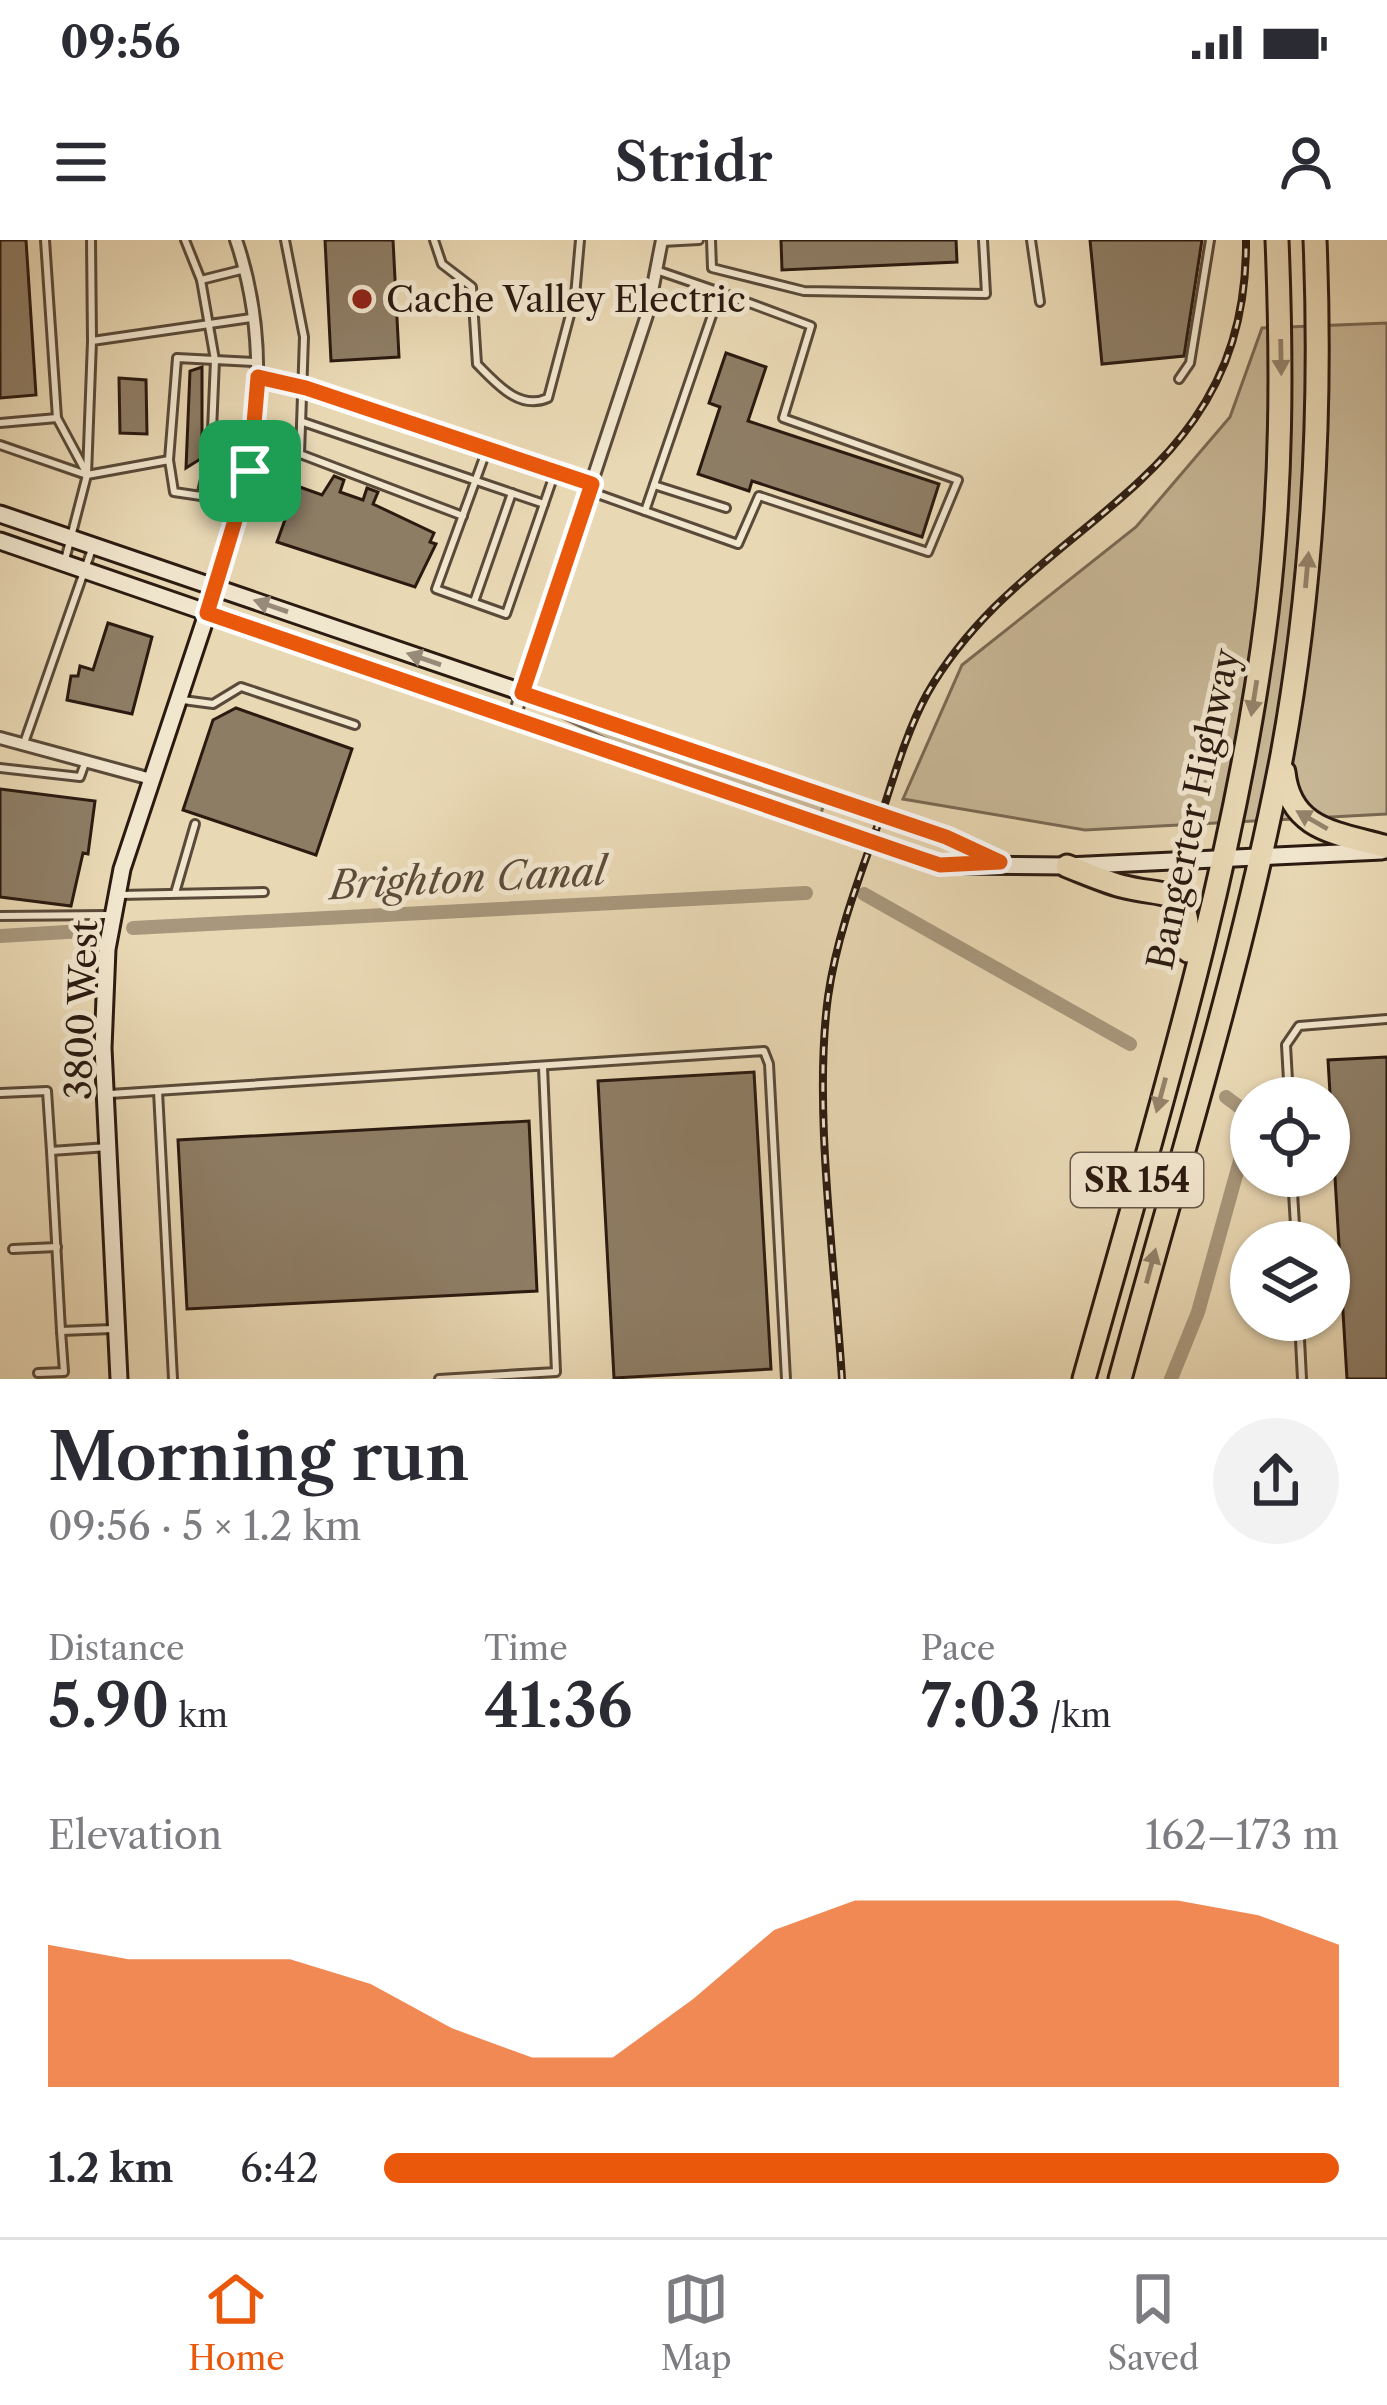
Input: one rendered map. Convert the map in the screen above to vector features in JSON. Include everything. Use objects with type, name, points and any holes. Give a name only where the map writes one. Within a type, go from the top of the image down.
[{"type":"highway","name":"Bangerter Highway","points":[[1084,1379],[1190,982],[1250,727],[1272,562],[1282,411],[1277,240]]},
{"type":"highway","name":"Bangerter Highway","points":[[1120,1379],[1282,753],[1303,612],[1315,470],[1315,240]]},
{"type":"highway","points":[[1282,753],[1287,793],[1299,816],[1387,849]]},
{"type":"highway","points":[[1067,866],[1126,887],[1155,888],[1175,898],[1189,924],[1190,982]]},
{"type":"main road","points":[[0,514],[946,837],[1000,862]]},
{"type":"main road","points":[[0,541],[940,865],[1067,866],[1387,849]]},
{"type":"main road","name":"3800 West","points":[[119,1379],[104,983],[112,915],[151,778],[216,587]]},
{"type":"street","points":[[216,587],[250,471],[258,377],[254,318],[236,240]]},
{"type":"street","points":[[514,717],[659,271],[662,241]]},
{"type":"street","points":[[0,738],[151,778]]},
{"type":"lane","points":[[45,240],[57,418],[87,476]]},
{"type":"lane","points":[[64,563],[87,476],[91,240]]},
{"type":"lane","points":[[185,240],[201,280],[215,360],[212,454],[201,496],[174,492],[169,460],[177,358],[215,360],[258,362]]},
{"type":"lane","points":[[285,240],[301,310],[306,388],[300,454],[463,517]]},
{"type":"lane","points":[[434,240],[442,264],[472,286],[477,364],[515,398],[538,402],[548,398],[574,296],[580,240]]},
{"type":"lane","points":[[662,241],[699,240]]},
{"type":"lane","points":[[711,240],[712,268],[804,291],[986,294],[983,240]]},
{"type":"lane","points":[[1030,240],[1040,302]]},
{"type":"lane","points":[[1178,379],[1190,363],[1210,240]]},
{"type":"lane","points":[[201,280],[244,269]]},
{"type":"lane","points":[[258,377],[306,388],[555,472],[738,544],[759,496],[928,552],[958,479],[783,418],[811,326],[659,271]]},
{"type":"lane","points":[[645,511],[720,292]]},
{"type":"lane","points":[[92,341],[254,318]]},
{"type":"lane","points":[[0,423],[57,418]]},
{"type":"lane","points":[[302,422],[544,504]]},
{"type":"lane","points":[[0,445],[87,476],[169,460]]},
{"type":"lane","points":[[487,449],[436,589],[506,614],[555,472]]},
{"type":"lane","points":[[654,485],[726,508]]},
{"type":"lane","points":[[474,602],[512,493]]},
{"type":"lane","points":[[24,743],[93,545]]},
{"type":"lane","points":[[179,699],[204,706],[242,687],[355,725]]},
{"type":"lane","points":[[0,768],[80,777],[86,760]]},
{"type":"lane","points":[[175,893],[195,824]]},
{"type":"lane","points":[[115,895],[264,892]]},
{"type":"lane","points":[[0,916],[112,915]]},
{"type":"lane","points":[[1287,1077],[1286,1045],[1299,1026],[1387,1019]]},
{"type":"lane","points":[[106,1094],[764,1051],[769,1064],[786,1379]]},
{"type":"lane","points":[[439,1379],[556,1375],[542,1067]]},
{"type":"lane","points":[[0,1093],[47,1091],[64,1372],[38,1373]]},
{"type":"lane","points":[[158,1091],[173,1379]]},
{"type":"lane","points":[[51,1151],[109,1148]]},
{"type":"lane","points":[[13,1249],[57,1247]]},
{"type":"lane","points":[[61,1330],[117,1329]]},
{"type":"lane","points":[[1300,1341],[1302,1379]]},
{"type":"shaded area","points":[[1387,323],[1387,814],[1085,830],[903,799],[962,665],[1136,527],[1230,417],[1262,328]]},
{"type":"shaded area","points":[[554,714],[823,806],[821,814],[626,748]]},
{"type":"building","points":[[0,240],[26,240],[36,395],[0,398]]},
{"type":"building","name":"Cache Valley Electric","points":[[325,240],[393,240],[399,357],[331,361]]},
{"type":"building","points":[[781,240],[956,240],[957,262],[782,270]]},
{"type":"building","points":[[1090,240],[1202,240],[1184,356],[1102,364]]},
{"type":"building","points":[[726,353],[766,367],[748,421],[939,484],[922,537],[752,481],[749,491],[698,474],[720,407],[709,403]]},
{"type":"building","points":[[202,367],[202,458],[186,468],[190,371]]},
{"type":"building","points":[[119,378],[146,380],[147,434],[120,433]]},
{"type":"building","points":[[334,476],[344,480],[340,492],[363,500],[367,488],[378,492],[373,504],[434,533],[430,542],[436,544],[415,587],[277,542],[297,486],[322,495]]},
{"type":"building","points":[[108,623],[152,637],[132,714],[67,700],[71,676],[78,676],[80,666],[93,670]]},
{"type":"building","points":[[236,708],[352,749],[316,855],[183,810],[213,720]]},
{"type":"building","points":[[0,789],[95,801],[88,854],[83,853],[71,906],[0,897]]},
{"type":"building","points":[[1387,1057],[1387,1379],[1347,1379],[1350,1221],[1338,1221],[1336,1197],[1350,1197],[1350,1077],[1329,1077],[1328,1060]]},
{"type":"building","points":[[754,1072],[771,1369],[614,1378],[598,1081]]},
{"type":"building","points":[[529,1121],[537,1291],[187,1309],[178,1140]]},
{"type":"waterway","name":"Brighton Canal","points":[[133,928],[806,893]]},
{"type":"waterway","name":"Brighton Canal","points":[[864,894],[1130,1044]]},
{"type":"waterway","name":"Brighton Canal","points":[[0,936],[83,931]]},
{"type":"waterway","name":"Brighton Canal","points":[[1171,1379],[1198,1312],[1250,1125],[1246,1112],[1226,1097]]},
{"type":"railway","points":[[842,1379],[824,1136],[828,997],[844,926],[902,752],[927,694],[970,634],[1020,583],[1173,447],[1211,392],[1237,324],[1246,240]]},
{"type":"place","name":"Cache Valley Electric","points":[[362,299]]},
{"type":"route","points":[[258,377],[306,388],[592,484],[522,693],[946,837],[1000,862],[940,865],[207,613],[250,471],[258,377]]}]
